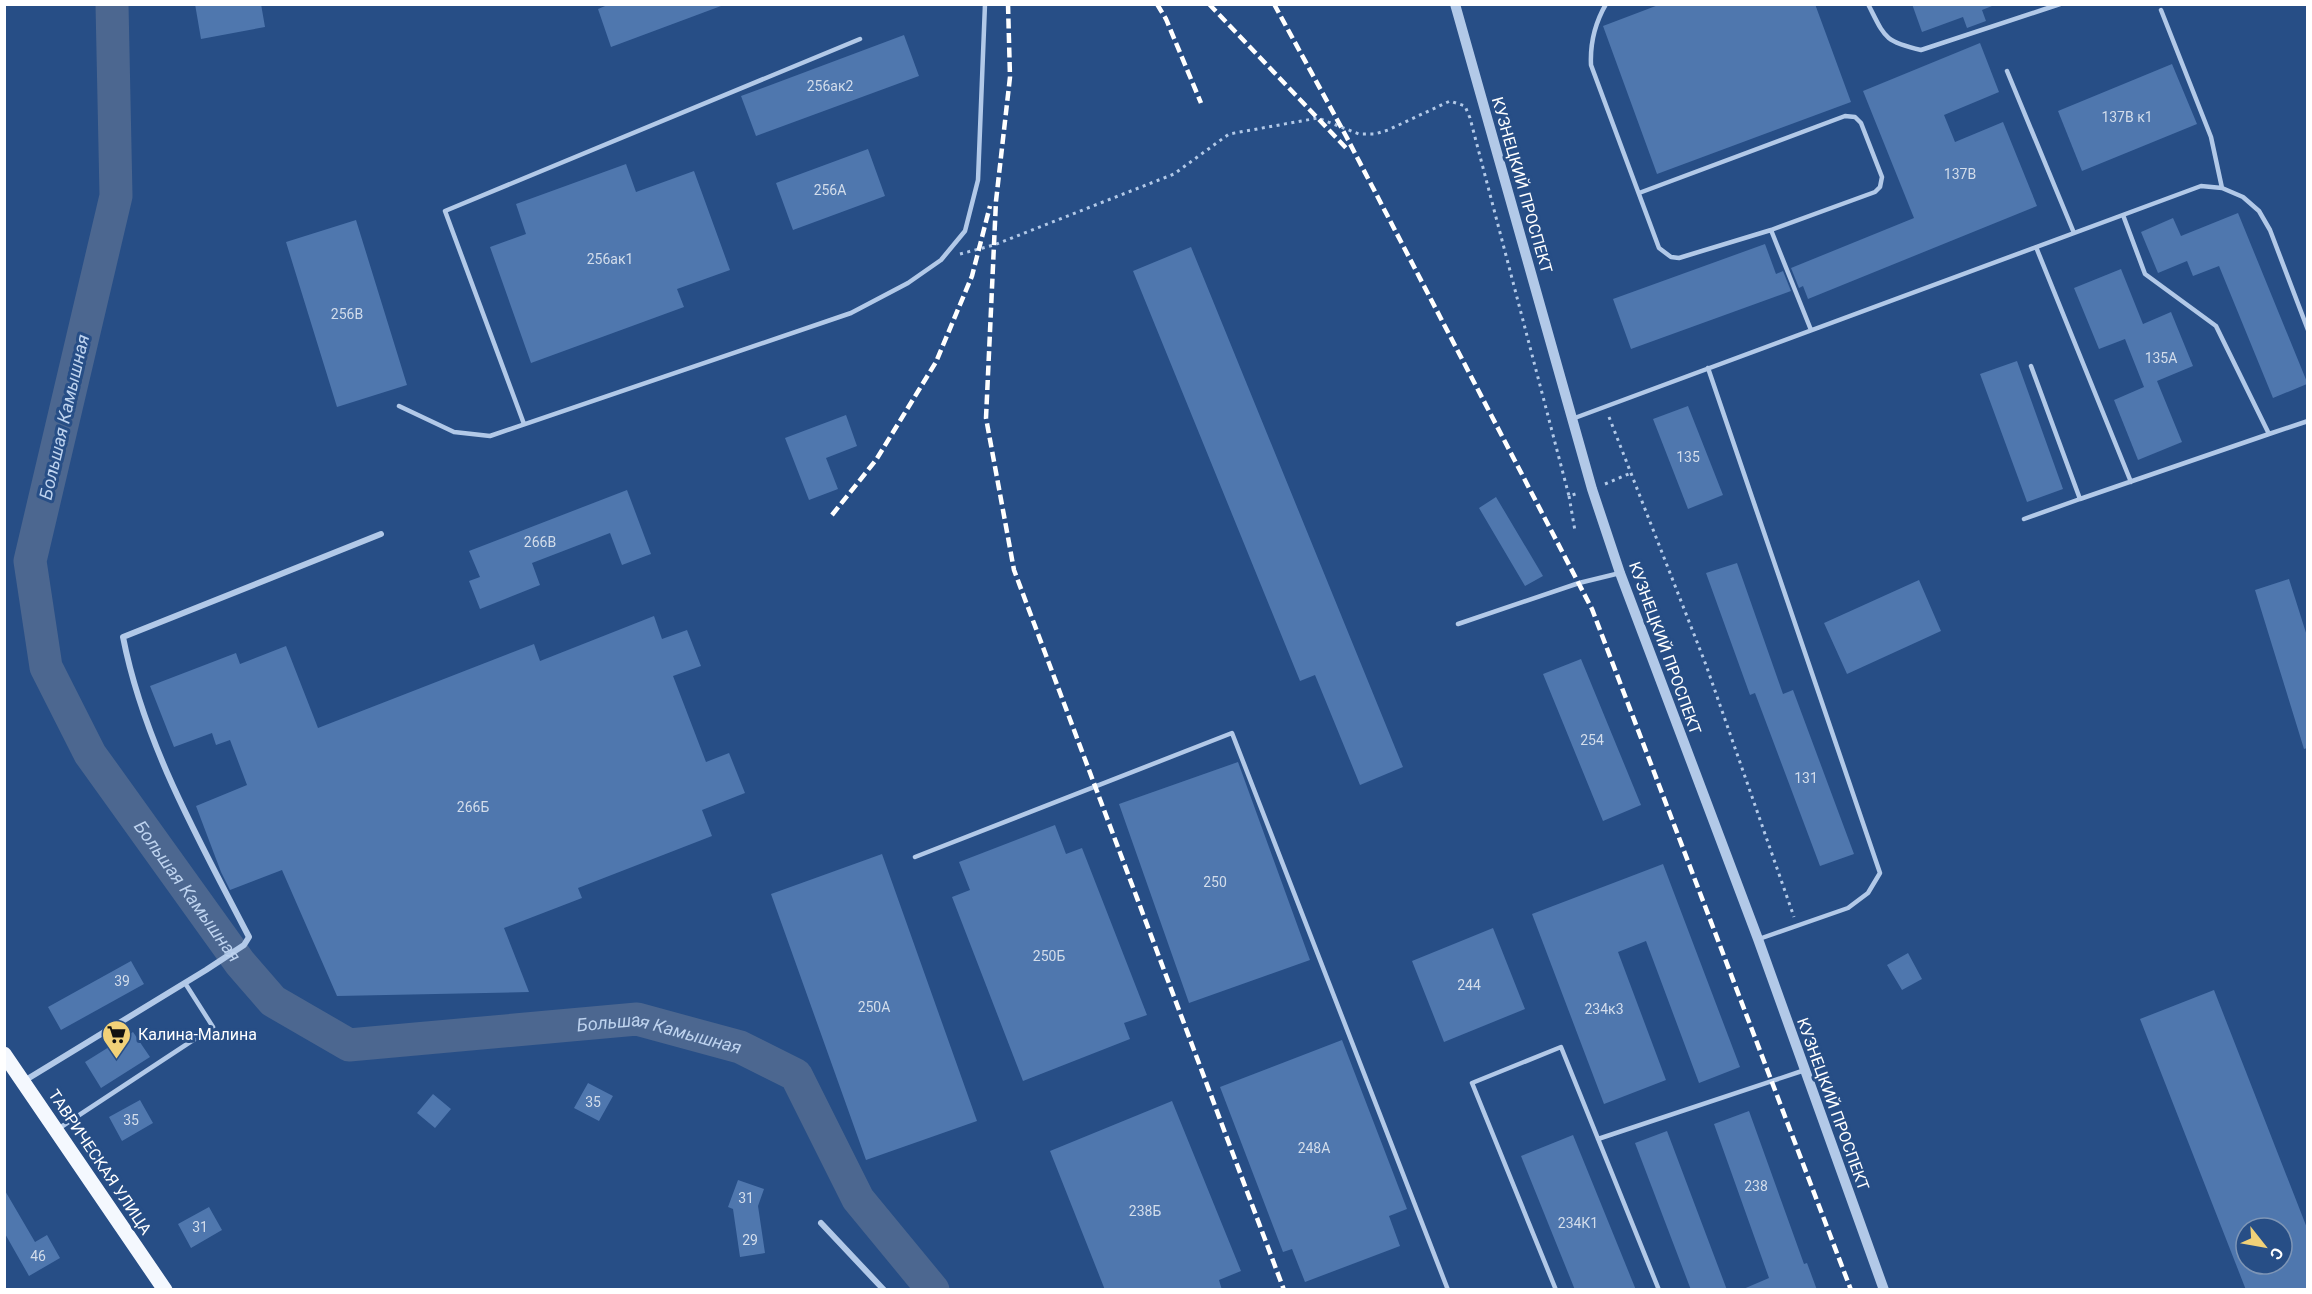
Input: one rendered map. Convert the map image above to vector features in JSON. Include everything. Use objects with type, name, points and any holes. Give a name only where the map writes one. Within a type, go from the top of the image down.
[{"type":"main road","name":"ТАВРИЧЕСКАЯ УЛИЦА","points":[[4,1054],[165,1290]]},
{"type":"street","name":"КУЗНЕЦКИЙ ПРОСПЕКТ","points":[[1455,4],[1592,489],[1620,573],[1758,939],[1884,1290]]},
{"type":"street","points":[[24,1081],[206,970],[244,945],[249,937],[174,793],[129,668],[123,637],[381,534]]},
{"type":"street","points":[[821,1223],[884,1290]]},
{"type":"lane","points":[[399,406],[454,432],[490,436],[851,313],[908,283],[942,260],[965,231],[978,180],[985,4]]},
{"type":"lane","points":[[1606,4],[1593,36],[1590,50],[1591,65],[1659,248],[1671,257],[1679,258],[1770,230],[1875,192],[1880,187],[1882,177],[1861,123],[1855,117],[1845,116],[1639,193]]},
{"type":"lane","points":[[1868,4],[1885,37],[1903,46],[1921,50],[2060,4]]},
{"type":"lane","points":[[2162,10],[2211,137],[2222,188]]},
{"type":"lane","points":[[524,424],[445,211],[860,39]]},
{"type":"lane","points":[[2007,71],[2074,233]]},
{"type":"lane","points":[[1572,419],[2201,186],[2222,188],[2243,197],[2259,211],[2270,230],[2307,330]]},
{"type":"lane","points":[[2123,215],[2145,274],[2216,326],[2269,434]]},
{"type":"lane","points":[[1770,230],[1811,330]]},
{"type":"lane","points":[[2036,247],[2131,482]]},
{"type":"lane","points":[[2031,366],[2080,499]]},
{"type":"lane","points":[[1708,368],[1880,873],[1868,893],[1848,908],[1758,939]]},
{"type":"lane","points":[[2024,519],[2307,421]]},
{"type":"lane","points":[[1458,624],[1579,583],[1620,573]]},
{"type":"lane","points":[[915,857],[1232,734],[1448,1290]]},
{"type":"lane","points":[[55,1131],[213,1027],[185,983]]},
{"type":"lane","points":[[1556,1290],[1472,1083],[1561,1047],[1659,1290]]},
{"type":"lane","points":[[1598,1139],[1805,1070]]},
{"type":"path","points":[[942,260],[994,245],[1174,174],[1229,134],[1318,118],[1359,134],[1375,134],[1450,101],[1465,106],[1569,496],[1575,531]]},
{"type":"path","points":[[1605,406],[1706,665],[1797,926]]},
{"type":"path","points":[[1569,496],[1631,473]]},
{"type":"building","points":[[195,4],[261,4],[265,27],[201,39]]},
{"type":"building","points":[[610,4],[721,4],[721,6],[611,47],[598,9]]},
{"type":"building","points":[[1661,4],[1815,4],[1851,102],[1657,174],[1603,26]]},
{"type":"building","points":[[1912,4],[1992,4],[1992,6],[1982,10],[1986,21],[1967,28],[1963,17],[1922,32]]},
{"type":"building","points":[[904,35],[919,76],[756,136],[741,96]]},
{"type":"building","points":[[1980,43],[1999,92],[1944,115],[1955,142],[2003,122],[2037,206],[1808,299],[1803,286],[1799,288],[1791,268],[1914,218],[1863,91]]},
{"type":"building","points":[[2172,64],[2197,124],[2082,171],[2058,111]]},
{"type":"building","points":[[868,149],[885,196],[793,230],[776,183]]},
{"type":"building","points":[[626,164],[636,192],[694,171],[730,270],[677,289],[684,307],[531,363],[490,247],[526,234],[516,204]]},
{"type":"building","points":[[2238,213],[2307,382],[2307,384],[2273,398],[2219,266],[2193,276],[2187,261],[2158,273],[2141,232],[2173,218],[2181,236]]},
{"type":"building","points":[[356,220],[407,385],[337,407],[286,242]]},
{"type":"building","points":[[1765,244],[1776,274],[1783,271],[1791,291],[1631,349],[1613,299]]},
{"type":"building","points":[[1191,247],[1403,767],[1360,785],[1315,675],[1300,681],[1133,271]]},
{"type":"building","points":[[2121,269],[2143,324],[2171,312],[2193,366],[2157,381],[2182,442],[2138,460],[2114,400],[2144,387],[2125,339],[2099,349],[2074,288]]},
{"type":"building","points":[[2017,361],[2063,489],[2027,502],[1980,374]]},
{"type":"building","points":[[1688,406],[1723,495],[1688,509],[1653,419]]},
{"type":"building","points":[[846,415],[857,446],[826,458],[838,489],[809,500],[785,438]]},
{"type":"building","points":[[627,490],[651,554],[622,565],[610,533],[532,563],[540,585],[480,609],[469,581],[480,577],[469,551]]},
{"type":"building","points":[[1496,497],[1543,576],[1525,586],[1479,508]]},
{"type":"building","points":[[1737,563],[1783,694],[1793,690],[1854,854],[1820,866],[1755,693],[1750,695],[1706,573]]},
{"type":"building","points":[[2289,579],[2307,636],[2307,748],[2304,749],[2255,590]]},
{"type":"building","points":[[1919,580],[1941,631],[1847,674],[1824,623]]},
{"type":"building","points":[[654,616],[662,639],[687,630],[701,666],[673,676],[706,762],[729,753],[745,793],[702,810],[712,836],[578,888],[582,898],[504,928],[529,992],[337,996],[282,870],[230,890],[221,872],[196,806],[247,785],[230,740],[216,745],[212,733],[174,747],[150,686],[236,653],[240,664],[286,646],[318,728],[534,644],[540,661]]},
{"type":"building","points":[[1581,659],[1641,805],[1603,821],[1543,674]]},
{"type":"building","points":[[1238,762],[1310,960],[1189,1003],[1119,804]]},
{"type":"building","points":[[1055,825],[1066,854],[1082,848],[1147,1015],[1124,1023],[1130,1039],[1023,1081],[952,897],[970,890],[959,862]]},
{"type":"building","points":[[882,854],[977,1121],[866,1160],[771,894]]},
{"type":"building","points":[[1663,864],[1740,1067],[1699,1083],[1646,941],[1618,952],[1666,1080],[1604,1104],[1532,914]]},
{"type":"building","points":[[1493,928],[1525,1009],[1444,1042],[1412,961]]},
{"type":"building","points":[[1908,953],[1922,979],[1902,990],[1887,965]]},
{"type":"building","points":[[131,961],[144,984],[61,1030],[48,1007]]},
{"type":"building","points":[[2214,990],[2307,1228],[2307,1290],[2246,1290],[2241,1276],[2294,1276],[2294,1216],[2234,1216],[2234,1259],[2140,1019]]},
{"type":"building","name":"Калина-Малина","points":[[133,1032],[150,1057],[101,1088],[85,1062]]},
{"type":"building","points":[[1342,1040],[1407,1209],[1389,1216],[1400,1246],[1305,1282],[1292,1249],[1283,1252],[1220,1087]]},
{"type":"building","points":[[588,1083],[613,1096],[599,1121],[574,1108]]},
{"type":"building","points":[[433,1094],[451,1109],[435,1128],[417,1113]]},
{"type":"building","points":[[140,1100],[153,1123],[122,1141],[109,1117]]},
{"type":"building","points":[[1172,1101],[1241,1271],[1219,1280],[1222,1290],[1105,1290],[1050,1151]]},
{"type":"building","points":[[1749,1111],[1804,1264],[1807,1263],[1817,1290],[1741,1290],[1769,1278],[1714,1124]]},
{"type":"building","points":[[1667,1131],[1727,1290],[1691,1290],[1635,1143]]},
{"type":"building","points":[[1573,1135],[1636,1290],[1575,1290],[1521,1156]]},
{"type":"building","points":[[738,1180],[764,1189],[758,1206],[765,1253],[740,1257],[733,1209],[728,1207]]},
{"type":"building","points":[[4,1189],[35,1242],[47,1235],[60,1258],[29,1276],[4,1232]]},
{"type":"building","points":[[209,1207],[222,1230],[191,1248],[178,1224]]},
{"type":"waterway","name":"Большая Камышная","points":[[112,4],[116,196],[30,561],[46,667],[90,754],[240,963],[273,1001],[349,1045],[637,1019],[740,1047],[796,1075],[858,1199],[933,1290]]},
{"type":"railway","points":[[1008,4],[1010,77],[996,201],[986,418],[1014,570],[1284,1290]]},
{"type":"railway","points":[[1157,4],[1166,19],[1201,103]]},
{"type":"railway","points":[[1209,4],[1346,148]]},
{"type":"railway","points":[[1274,4],[1346,136],[1592,609],[1851,1290]]},
{"type":"railway","points":[[832,515],[876,460],[936,362],[972,276],[990,206]]},
{"type":"place","name":"Калина-Малина","points":[[117,1060]]}]
